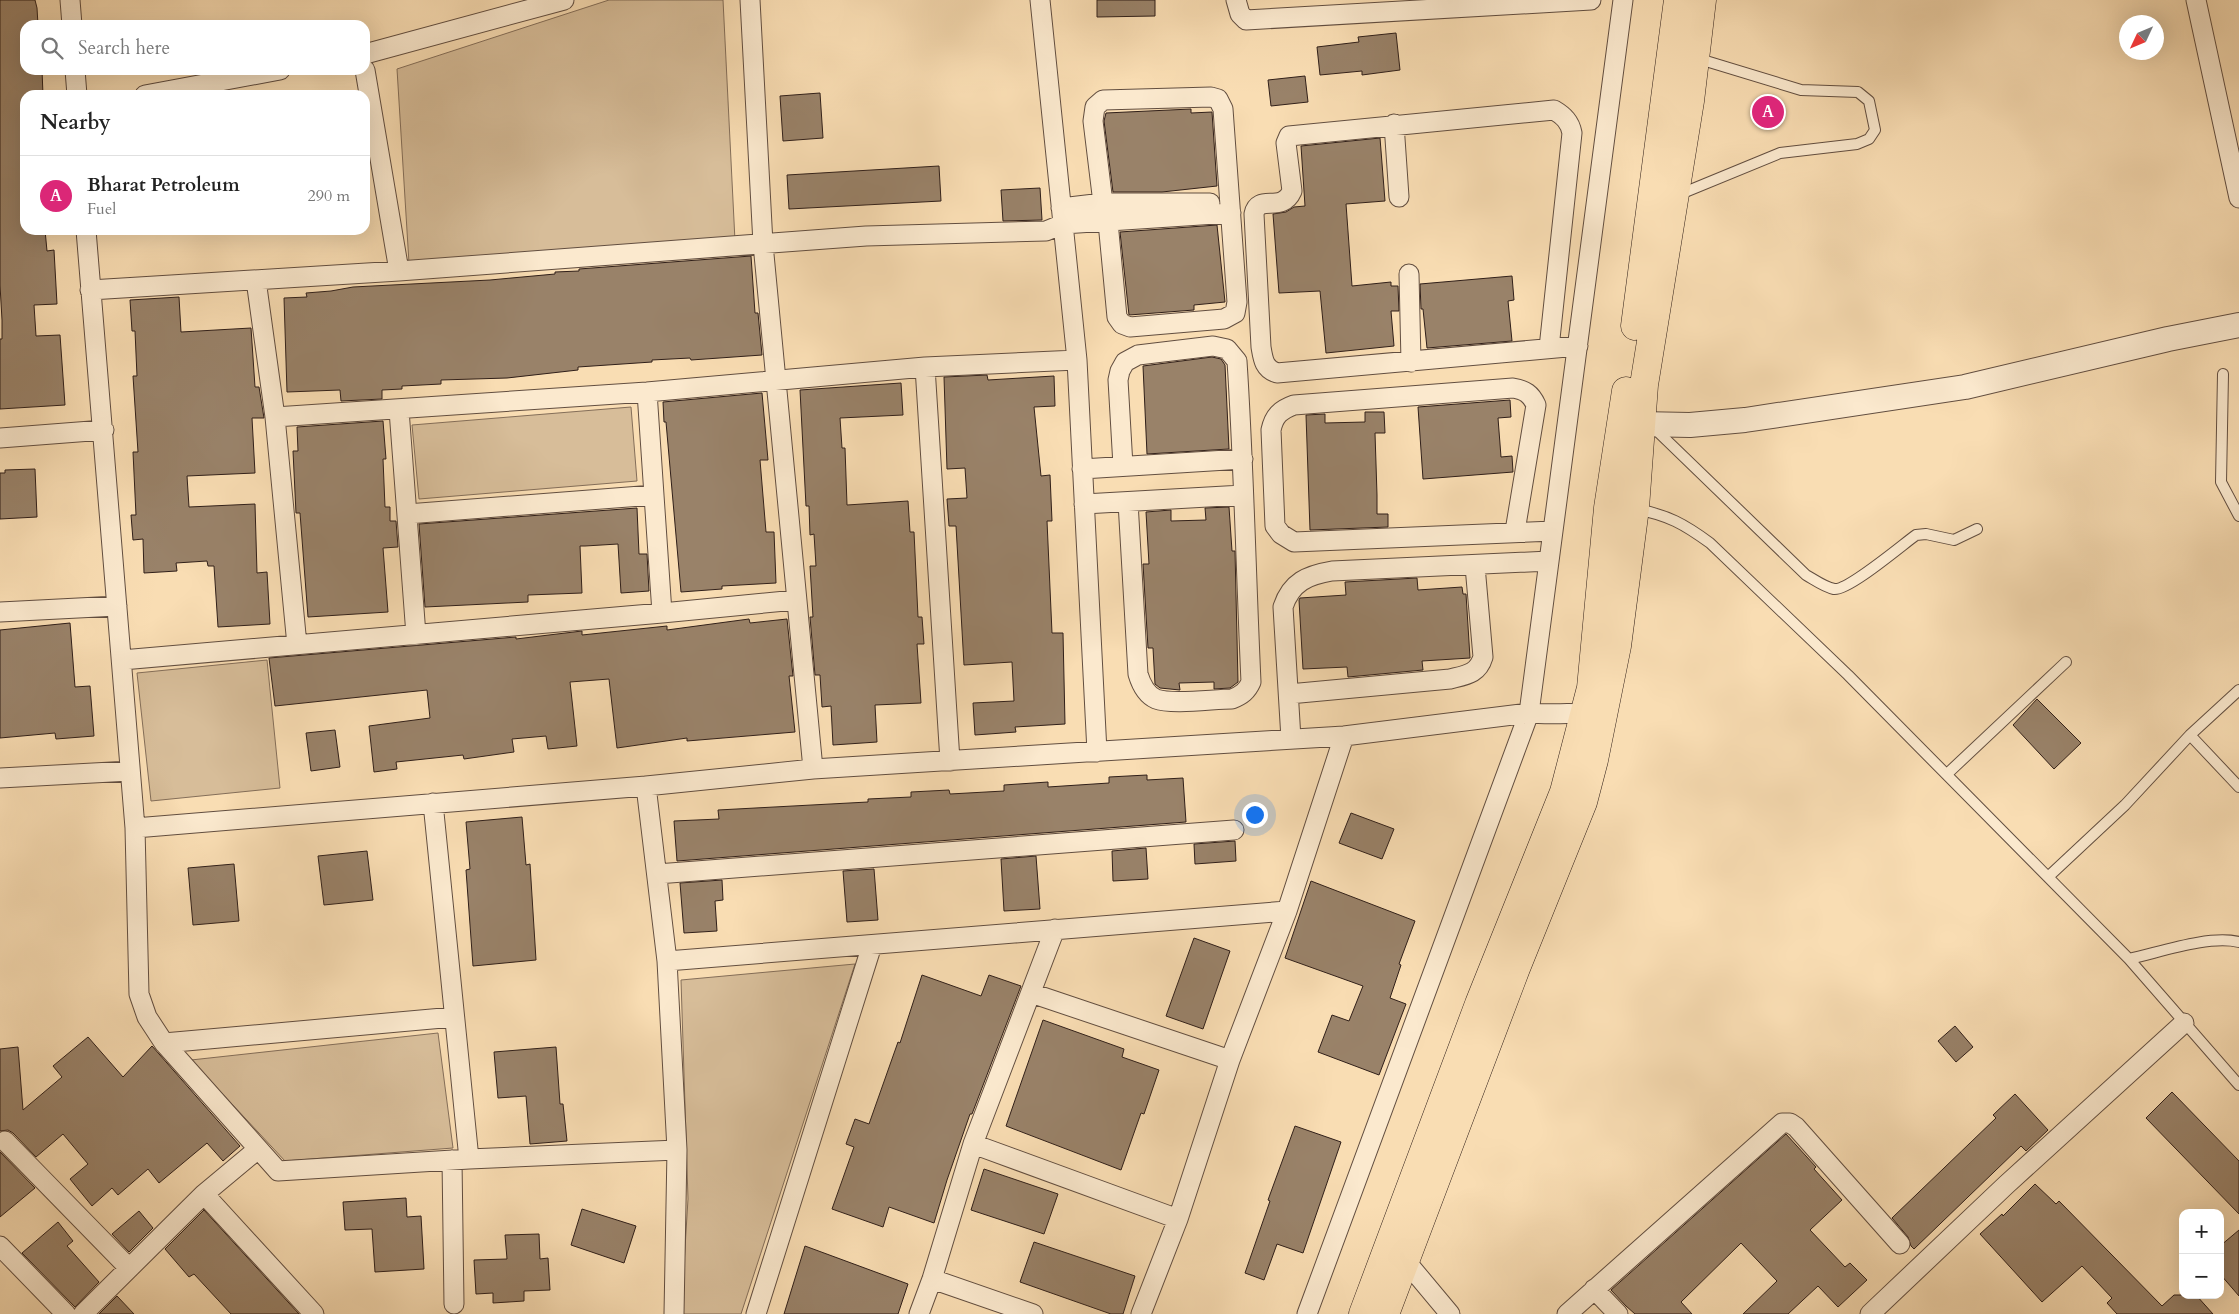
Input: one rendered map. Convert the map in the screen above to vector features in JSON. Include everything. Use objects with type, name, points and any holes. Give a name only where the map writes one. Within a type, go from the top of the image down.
[{"type":"highway","points":[[1363,1314],[1499,984],[1583,802],[1594,715],[1617,646],[1645,424],[1645,376],[1674,196],[1683,53],[1678,0]]},
{"type":"highway","points":[[1594,715],[1591,688],[1608,508],[1630,365],[1683,53],[1702,0]]},
{"type":"highway","points":[[1385,1314],[1499,984]]},
{"type":"street","points":[[70,0],[72,20]]},
{"type":"street","points":[[370,53],[564,0]]},
{"type":"street","points":[[750,0],[763,244],[774,380],[813,769]]},
{"type":"street","points":[[1040,0],[1077,360],[1097,752]]},
{"type":"street","points":[[1236,0],[1240,14],[1246,20],[1380,6],[1591,0]]},
{"type":"street","points":[[1306,1314],[1529,713],[1623,0]]},
{"type":"street","points":[[2196,0],[2239,198]]},
{"type":"street","points":[[75,75],[77,90]]},
{"type":"street","points":[[172,90],[253,75]]},
{"type":"street","points":[[366,75],[368,90]]},
{"type":"street","points":[[1103,203],[1093,121],[1095,107],[1103,100],[1211,96],[1218,99],[1224,109],[1237,302],[1235,313],[1224,319],[1130,327],[1122,324],[1117,317],[1108,222]]},
{"type":"street","points":[[370,100],[399,271]]},
{"type":"street","points":[[1549,348],[1572,133],[1567,119],[1554,110],[1394,124],[1289,136],[1286,143],[1292,191],[1284,202],[1260,204],[1255,208],[1254,214],[1261,347],[1263,361],[1268,369],[1277,373],[1578,346]]},
{"type":"street","points":[[1394,124],[1399,197]]},
{"type":"street","points":[[90,290],[399,271],[866,236],[962,235],[1046,231],[1062,216],[1103,203],[1230,208]]},
{"type":"street","points":[[1062,216],[1108,222],[1230,208]]},
{"type":"street","points":[[86,235],[104,430],[135,828],[139,994],[147,1017],[164,1043],[278,1172],[460,1160],[677,1150]]},
{"type":"street","points":[[1409,274],[1411,362]]},
{"type":"street","points":[[256,280],[275,418],[297,645]]},
{"type":"street","points":[[1645,424],[1690,425],[1745,420],[1965,386],[2168,338],[2239,325]]},
{"type":"street","points":[[1123,466],[1118,380],[1125,362],[1138,355],[1213,346],[1228,349],[1237,361],[1243,460],[1251,682],[1247,691],[1232,698],[1166,702],[1155,699],[1142,684],[1138,674],[1128,502]]},
{"type":"street","points":[[275,418],[647,392],[925,367],[1077,360]]},
{"type":"street","points":[[925,367],[950,761]]},
{"type":"street","points":[[1515,531],[1536,405],[1528,393],[1521,389],[1513,388],[1294,405],[1280,411],[1273,423],[1271,430],[1275,526],[1287,539],[1294,542],[1554,530]]},
{"type":"street","points":[[647,392],[662,613]]},
{"type":"street","points":[[399,410],[416,635]]},
{"type":"street","points":[[0,438],[104,430]]},
{"type":"street","points":[[1082,468],[1243,460]]},
{"type":"street","points":[[407,514],[654,494]]},
{"type":"street","points":[[1084,504],[1243,496]]},
{"type":"street","points":[[1291,738],[1283,607],[1292,588],[1299,583],[1318,573],[1332,571],[1475,566],[1549,561]]},
{"type":"street","points":[[1289,694],[1450,679],[1468,675],[1475,671],[1483,657],[1475,566]]},
{"type":"street","points":[[122,660],[796,600]]},
{"type":"street","points":[[0,612],[117,606]]},
{"type":"street","points":[[135,828],[646,786],[813,769],[1344,736],[1529,713],[1594,715]]},
{"type":"street","points":[[1141,1314],[1178,1219],[1230,1060],[1287,911],[1344,736]]},
{"type":"street","points":[[0,778],[130,771]]},
{"type":"street","points":[[646,786],[667,961],[677,1150],[674,1314]]},
{"type":"street","points":[[433,803],[454,1016],[460,1160],[454,1304]]},
{"type":"street","points":[[657,874],[1234,830]]},
{"type":"street","points":[[667,961],[1287,911]]},
{"type":"street","points":[[919,1314],[932,1279],[973,1144],[1056,929]]},
{"type":"street","points":[[756,1314],[872,945]]},
{"type":"street","points":[[1031,993],[1230,1060]]},
{"type":"street","points":[[164,1043],[454,1016]]},
{"type":"street","points":[[1870,1314],[2184,1023]]},
{"type":"street","points":[[1567,1314],[1779,1125],[1785,1122],[1796,1127],[1900,1244]]},
{"type":"street","points":[[5,1141],[128,1268]]},
{"type":"street","points":[[973,1144],[1178,1219]]},
{"type":"street","points":[[83,1314],[204,1194],[258,1149]]},
{"type":"street","points":[[204,1194],[314,1314]]},
{"type":"street","points":[[0,1246],[66,1314]]},
{"type":"street","points":[[1404,1259],[1450,1314]]},
{"type":"street","points":[[932,1279],[1033,1314]]},
{"type":"street","points":[[1594,1289],[1618,1314]]},
{"type":"lane","points":[[1674,196],[1780,153],[1857,144],[1869,139],[1875,130],[1869,101],[1858,92],[1801,90],[1683,53]]},
{"type":"lane","points":[[2223,374],[2221,482],[2239,516]]},
{"type":"lane","points":[[1645,424],[1806,575],[1820,584],[1836,589],[1850,584],[1916,535],[1926,534],[1954,540],[1978,529]]},
{"type":"lane","points":[[1635,508],[1672,518],[1688,526],[1710,544],[1848,675],[2129,959],[2239,1085]]},
{"type":"lane","points":[[1947,774],[2066,662]]},
{"type":"lane","points":[[2048,877],[2125,806],[2190,735],[2237,697]]},
{"type":"lane","points":[[2190,735],[2239,787]]},
{"type":"lane","points":[[2129,959],[2203,943],[2227,940],[2239,942]]},
{"type":"shaded area","points":[[609,0],[723,0],[735,241],[409,263],[397,69]]},
{"type":"shaded area","points":[[631,407],[637,481],[419,499],[412,425]]},
{"type":"shaded area","points":[[267,660],[280,788],[151,801],[137,673]]},
{"type":"shaded area","points":[[855,964],[741,1314],[681,1314],[688,1199],[681,980]]},
{"type":"shaded area","points":[[438,1033],[453,1148],[285,1161],[191,1060]]},
{"type":"building","points":[[0,0],[35,0],[38,20],[20,20],[20,75],[42,75],[43,90],[20,90],[20,235],[45,235],[47,251],[54,250],[57,304],[34,305],[36,336],[60,335],[65,405],[0,409],[0,339],[2,339],[2,320],[0,285]]},
{"type":"building","points":[[1097,0],[1155,0],[1155,16],[1097,17]]},
{"type":"building","points":[[1396,33],[1400,70],[1362,75],[1362,71],[1320,75],[1317,47],[1359,42],[1358,37]]},
{"type":"building","points":[[1305,76],[1308,102],[1271,106],[1268,80]]},
{"type":"building","points":[[820,93],[823,138],[783,141],[780,96]]},
{"type":"building","points":[[1191,109],[1191,113],[1212,112],[1217,186],[1162,192],[1113,192],[1104,121],[1106,113]]},
{"type":"building","points":[[1380,138],[1385,201],[1346,204],[1352,286],[1391,282],[1391,286],[1398,286],[1399,311],[1391,311],[1394,346],[1326,353],[1320,291],[1279,293],[1273,214],[1286,212],[1294,207],[1305,206],[1301,146]]},
{"type":"building","points":[[939,166],[941,201],[789,209],[787,175]]},
{"type":"building","points":[[1040,188],[1042,220],[1003,221],[1001,190]]},
{"type":"building","points":[[1217,225],[1225,302],[1194,305],[1194,310],[1129,315],[1120,232]]},
{"type":"building","points":[[751,256],[755,313],[758,313],[762,355],[691,360],[690,358],[652,360],[652,362],[578,367],[578,370],[507,378],[441,380],[441,384],[402,386],[402,389],[382,390],[382,399],[341,401],[340,390],[287,392],[284,298],[307,297],[306,293],[353,287],[490,280],[555,274],[555,272],[579,271],[579,269]]},
{"type":"building","points":[[1512,276],[1514,300],[1508,301],[1512,341],[1427,348],[1423,309],[1421,309],[1420,284]]},
{"type":"building","points":[[179,297],[181,332],[251,328],[255,387],[259,387],[264,418],[252,418],[255,473],[187,476],[189,507],[255,504],[257,573],[267,572],[270,624],[218,627],[214,566],[208,566],[207,561],[176,563],[177,571],[144,573],[143,539],[133,540],[131,515],[136,515],[133,452],[138,452],[133,376],[137,376],[135,331],[132,331],[130,300]]},
{"type":"building","points":[[1212,357],[1221,359],[1225,365],[1229,449],[1147,454],[1143,366]]},
{"type":"building","points":[[987,375],[988,380],[1054,376],[1055,406],[1034,407],[1041,476],[1050,475],[1052,521],[1047,521],[1052,633],[1063,633],[1065,724],[1015,727],[1016,732],[975,735],[973,703],[1014,701],[1012,662],[964,665],[956,526],[949,526],[947,499],[967,498],[965,468],[947,469],[944,377]]},
{"type":"building","points":[[901,383],[903,415],[840,418],[842,448],[845,448],[847,505],[908,501],[910,532],[914,532],[918,617],[922,617],[924,644],[917,644],[921,703],[875,705],[877,742],[833,745],[831,706],[822,707],[820,675],[815,675],[810,617],[813,617],[810,566],[816,566],[814,534],[810,535],[809,506],[806,506],[800,390]]},
{"type":"building","points":[[762,393],[768,460],[760,460],[766,532],[774,532],[776,583],[722,586],[722,589],[681,592],[663,402]]},
{"type":"building","points":[[1510,400],[1511,417],[1498,418],[1501,457],[1512,456],[1513,472],[1423,479],[1418,407]]},
{"type":"building","points":[[1365,412],[1384,412],[1385,433],[1375,433],[1377,514],[1388,514],[1388,527],[1310,530],[1306,415],[1325,414],[1325,423],[1365,422]]},
{"type":"building","points":[[383,421],[386,459],[383,459],[385,507],[390,507],[390,521],[396,521],[398,547],[383,548],[388,612],[308,617],[300,513],[296,513],[293,451],[298,451],[297,427]]},
{"type":"building","points":[[35,469],[37,517],[0,519],[0,473],[5,473],[5,470]]},
{"type":"building","points":[[1229,507],[1232,551],[1235,551],[1238,682],[1230,688],[1214,689],[1214,682],[1179,683],[1180,690],[1160,688],[1155,684],[1153,648],[1148,648],[1143,564],[1149,564],[1146,512],[1171,510],[1171,521],[1206,520],[1205,508]]},
{"type":"building","points":[[637,508],[639,554],[647,554],[649,591],[621,593],[618,544],[580,546],[582,593],[528,595],[528,602],[425,607],[419,524]]},
{"type":"building","points":[[1417,578],[1418,590],[1462,587],[1463,594],[1466,594],[1470,658],[1422,661],[1423,670],[1348,677],[1347,667],[1303,669],[1300,598],[1346,595],[1345,582]]},
{"type":"building","points":[[749,619],[750,623],[787,619],[793,676],[789,676],[795,732],[687,741],[687,738],[617,748],[609,679],[570,682],[577,746],[548,749],[546,736],[512,739],[514,752],[464,759],[463,755],[396,762],[397,769],[374,772],[369,726],[430,718],[427,690],[275,706],[269,658],[516,637],[516,639],[582,631],[582,635],[667,626],[667,630]]},
{"type":"building","points":[[70,623],[75,687],[90,686],[94,736],[56,739],[55,733],[0,738],[0,630]]},
{"type":"building","points":[[2037,699],[2081,743],[2054,769],[2013,725]]},
{"type":"building","points":[[335,730],[340,767],[311,771],[306,733]]},
{"type":"building","points":[[1147,775],[1147,780],[1183,778],[1186,822],[677,861],[674,821],[719,819],[718,810],[868,802],[868,799],[911,797],[911,792],[949,790],[950,794],[1004,791],[1004,785],[1048,782],[1048,787],[1109,783],[1109,777]]},
{"type":"building","points":[[1351,813],[1394,829],[1382,859],[1339,843]]},
{"type":"building","points":[[522,817],[526,865],[530,864],[536,960],[473,966],[466,870],[470,869],[466,822]]},
{"type":"building","points":[[1235,841],[1236,861],[1195,864],[1194,844]]},
{"type":"building","points":[[1146,848],[1148,879],[1113,881],[1112,851]]},
{"type":"building","points":[[367,851],[373,900],[324,905],[318,856]]},
{"type":"building","points":[[1036,856],[1040,909],[1004,911],[1001,859]]},
{"type":"building","points":[[234,864],[239,921],[193,925],[188,868]]},
{"type":"building","points":[[874,869],[878,920],[847,922],[843,871]]},
{"type":"building","points":[[722,880],[723,900],[715,901],[717,931],[684,933],[680,883]]},
{"type":"building","points":[[1311,881],[1415,921],[1399,964],[1401,965],[1390,998],[1406,1004],[1379,1075],[1318,1052],[1332,1015],[1349,1021],[1363,986],[1285,958]]},
{"type":"building","points":[[1194,938],[1230,951],[1203,1029],[1166,1016]]},
{"type":"building","points":[[922,975],[981,996],[989,975],[1021,986],[972,1114],[970,1114],[934,1223],[889,1207],[883,1227],[832,1209],[854,1147],[846,1144],[855,1119],[869,1124],[898,1042],[900,1043]]},
{"type":"building","points":[[1043,1020],[1124,1049],[1122,1057],[1159,1070],[1144,1114],[1141,1113],[1121,1170],[1006,1126]]},
{"type":"building","points":[[1955,1026],[1973,1047],[1956,1062],[1938,1041]]},
{"type":"building","points":[[88,1037],[123,1077],[152,1046],[240,1146],[223,1161],[207,1143],[159,1183],[148,1169],[118,1195],[112,1188],[92,1206],[70,1179],[88,1164],[63,1134],[36,1157],[13,1133],[8,1130],[0,1131],[0,1049],[18,1047],[23,1110],[62,1077],[53,1066]]},
{"type":"building","points":[[556,1047],[560,1104],[563,1104],[567,1141],[530,1144],[526,1096],[498,1098],[494,1052]]},
{"type":"building","points":[[2172,1092],[2239,1161],[2239,1214],[2146,1118]]},
{"type":"building","points":[[2015,1094],[2048,1130],[2026,1151],[2021,1146],[1914,1249],[1908,1237],[1892,1218],[1996,1118],[1993,1115]]},
{"type":"building","points":[[1295,1126],[1341,1142],[1303,1253],[1277,1244],[1264,1280],[1245,1273],[1270,1201],[1268,1200]]},
{"type":"building","points":[[1786,1134],[1816,1167],[1814,1169],[1842,1200],[1810,1230],[1845,1267],[1850,1263],[1867,1280],[1838,1307],[1818,1286],[1788,1314],[1743,1314],[1777,1281],[1741,1243],[1681,1302],[1692,1314],[1635,1314],[1611,1290]]},
{"type":"building","points":[[0,1152],[35,1188],[0,1217]]},
{"type":"building","points":[[984,1169],[1058,1194],[1044,1234],[971,1210]]},
{"type":"building","points":[[2035,1184],[2056,1204],[2059,1201],[2162,1306],[2174,1295],[2179,1295],[2179,1299],[2200,1299],[2213,1314],[2117,1314],[2107,1303],[2112,1298],[2082,1266],[2042,1302],[1980,1234],[2002,1214],[2003,1216]]},
{"type":"building","points":[[406,1198],[407,1217],[421,1216],[424,1269],[375,1272],[372,1229],[345,1230],[343,1202]]},
{"type":"building","points":[[582,1209],[636,1226],[624,1263],[571,1245]]},
{"type":"building","points":[[204,1210],[299,1314],[231,1314],[194,1274],[189,1277],[165,1249]]},
{"type":"building","points":[[139,1211],[153,1228],[129,1252],[112,1234]]},
{"type":"building","points":[[58,1222],[73,1241],[67,1246],[99,1282],[75,1307],[22,1253]]},
{"type":"building","points":[[2239,1230],[2239,1296],[2224,1279],[2224,1243]]},
{"type":"building","points":[[539,1234],[540,1259],[548,1258],[550,1290],[524,1291],[524,1301],[493,1303],[493,1293],[476,1294],[474,1260],[507,1259],[505,1235]]},
{"type":"building","points":[[1034,1242],[1135,1276],[1123,1314],[1111,1314],[1020,1282]]},
{"type":"building","points":[[805,1246],[908,1284],[898,1314],[784,1314]]},
{"type":"building","points":[[117,1296],[134,1314],[99,1314]]},
{"type":"place","name":"Bharat Petroleum","points":[[1768,112]]}]
